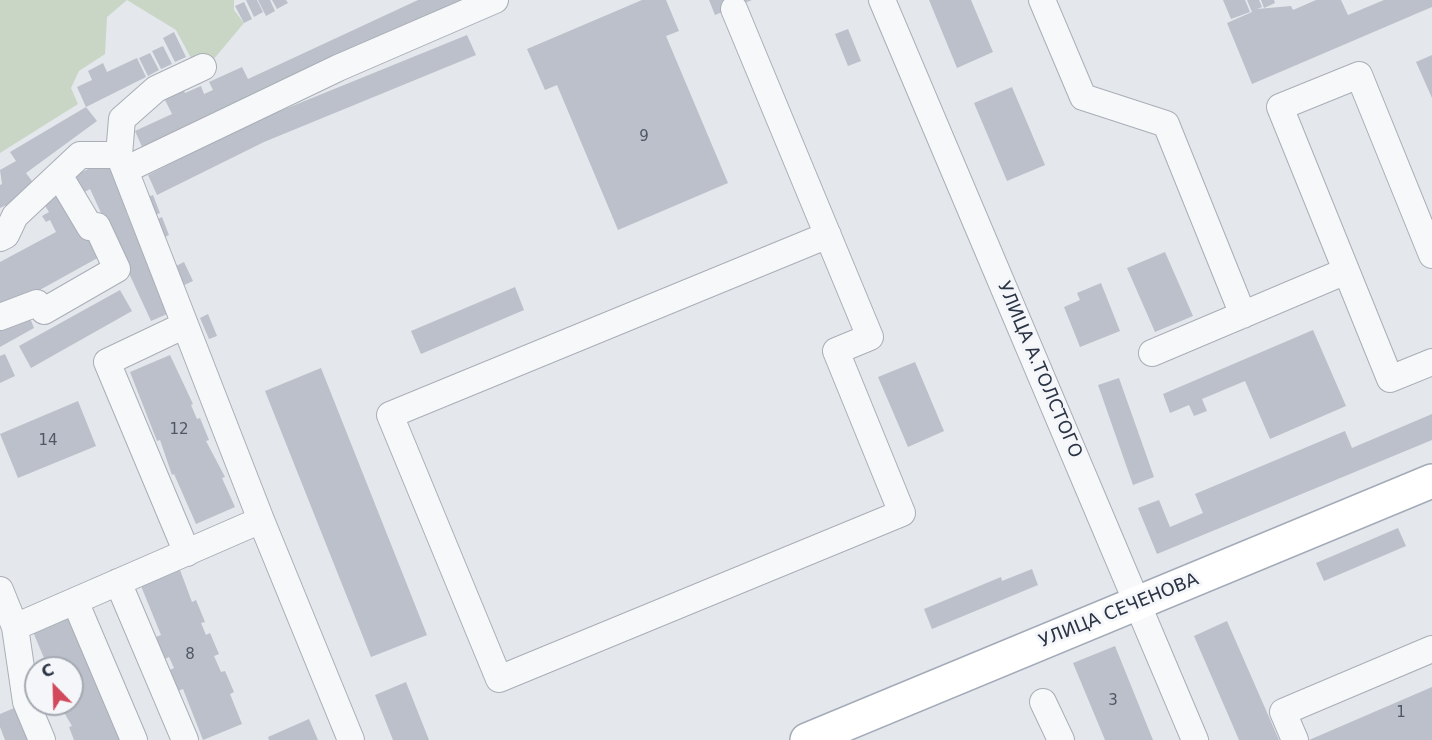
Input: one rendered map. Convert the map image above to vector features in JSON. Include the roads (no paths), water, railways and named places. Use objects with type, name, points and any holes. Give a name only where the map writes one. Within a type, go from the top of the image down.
[{"type":"main road","name":"УЛИЦА СЕЧЕНОВА","points":[[807,740],[1432,481]]},
{"type":"street","points":[[0,238],[6,235],[15,216],[80,155],[122,162],[495,0]]},
{"type":"street","name":"УЛИЦА А.ТОЛСТОГО","points":[[882,0],[1195,740]]},
{"type":"street","points":[[1042,0],[1083,97],[1166,124],[1243,315]]},
{"type":"street","points":[[734,9],[828,235],[870,337],[836,351],[902,513],[499,680],[390,415],[828,235]]},
{"type":"street","points":[[202,67],[156,89],[122,120],[122,162],[261,520],[351,740]]},
{"type":"street","points":[[1432,255],[1359,75],[1280,107],[1390,379],[1432,362]]},
{"type":"street","points":[[0,318],[37,303],[44,311],[117,269],[97,226],[90,227],[59,175]]},
{"type":"street","points":[[1152,353],[1346,271]]},
{"type":"street","points":[[185,325],[107,362],[187,553]]},
{"type":"street","points":[[15,627],[261,520]]},
{"type":"street","points":[[118,582],[185,740]]},
{"type":"street","points":[[0,590],[15,627],[26,702],[42,740]]},
{"type":"street","points":[[75,601],[134,740]]},
{"type":"street","points":[[1295,740],[1283,712],[1432,649]]},
{"type":"street","points":[[1043,702],[1061,740]]}]
